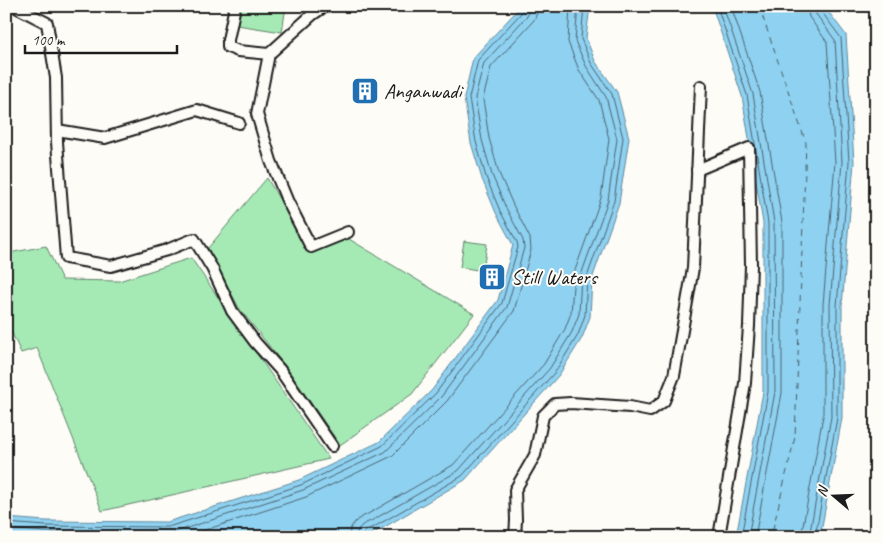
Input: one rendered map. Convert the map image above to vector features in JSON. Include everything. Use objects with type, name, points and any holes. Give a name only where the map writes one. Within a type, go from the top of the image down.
[{"type":"street","points":[[14,6],[47,23],[56,78],[57,130],[66,258],[111,266],[167,250],[194,239],[212,268],[232,311],[255,342],[280,370],[332,446]]},
{"type":"street","points":[[235,6],[228,47],[238,51],[269,54]]},
{"type":"street","points":[[325,6],[312,15],[269,54],[257,114],[271,161],[287,200],[311,247],[348,232]]},
{"type":"street","points":[[515,537],[514,490],[535,454],[543,416],[555,404],[571,403],[630,407],[650,411],[664,401],[674,376],[693,268],[700,86]]},
{"type":"street","points":[[57,130],[106,138],[197,110],[240,123]]},
{"type":"street","points":[[697,170],[748,148],[752,265],[745,383],[719,537]]},
{"type":"green space","points":[[240,6],[286,6],[282,32],[237,25]]},
{"type":"green space","points":[[267,178],[310,252],[349,239],[474,314],[412,394],[340,445],[289,371],[239,308],[208,248]]},
{"type":"green space","points":[[464,241],[487,244],[483,271],[460,267]]},
{"type":"green space","points":[[46,246],[62,280],[119,281],[191,258],[329,459],[102,511],[37,348],[21,353],[6,320],[6,258],[9,253]]},
{"type":"water","points":[[521,6],[590,6],[586,38],[595,61],[617,92],[629,138],[619,203],[592,279],[590,317],[582,338],[559,375],[465,480],[376,532],[361,537],[6,537],[6,518],[46,521],[167,522],[299,480],[379,442],[432,390],[498,300],[513,245],[496,213],[482,179],[471,143],[464,98],[473,58]]},
{"type":"water","points":[[712,6],[824,6],[846,35],[854,162],[842,306],[842,418],[820,537],[736,537],[763,392],[763,223],[742,96]]},
{"type":"ferry route","points":[[759,6],[806,143],[795,437],[771,537]]},
{"type":"place","name":"Anganwadi","points":[[365,91]]},
{"type":"place","name":"Still Waters","points":[[492,277]]}]
